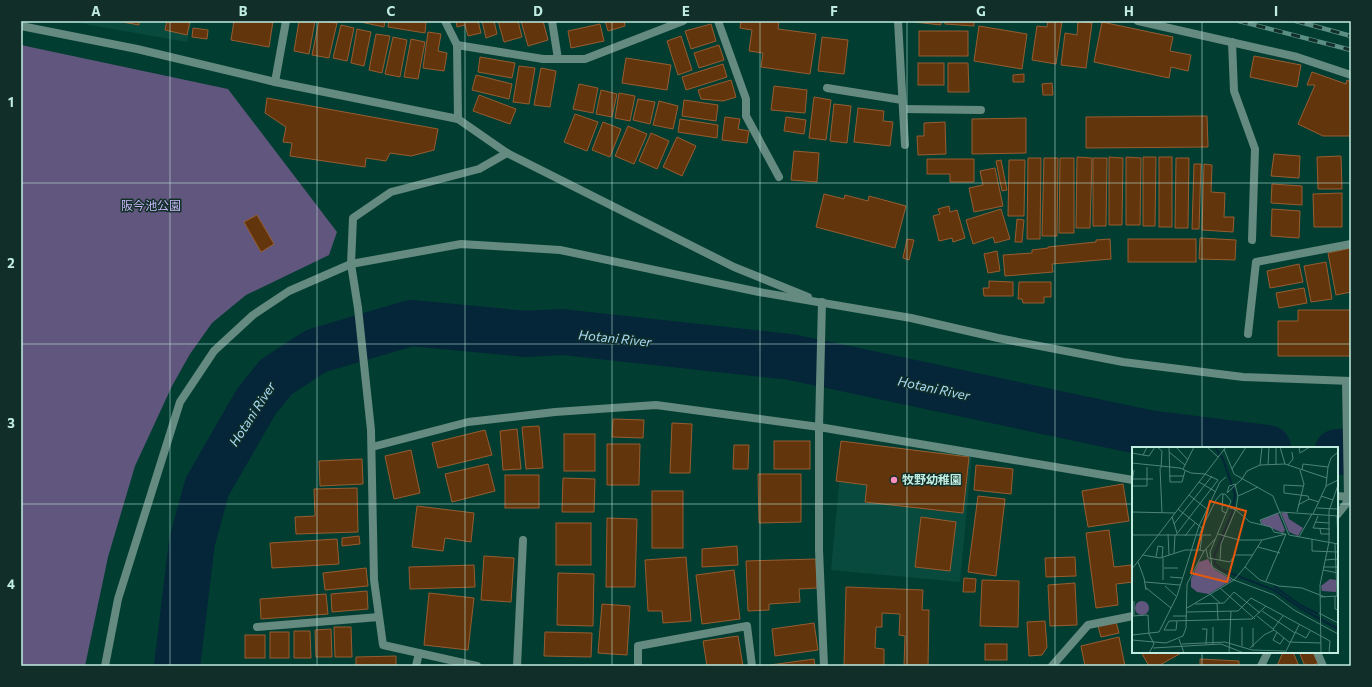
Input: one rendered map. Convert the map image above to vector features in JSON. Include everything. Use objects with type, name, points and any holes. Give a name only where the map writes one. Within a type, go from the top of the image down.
[{"type":"street","points":[[275,82],[286,21]]},
{"type":"street","points":[[445,21],[457,45],[458,119]]},
{"type":"street","points":[[552,21],[558,59]]},
{"type":"street","points":[[457,45],[543,59],[585,58],[683,21]]},
{"type":"street","points":[[718,21],[746,99],[746,116],[778,177]]},
{"type":"street","points":[[898,21],[905,145]]},
{"type":"street","points":[[1138,21],[1297,57],[1351,75]]},
{"type":"street","points":[[21,26],[137,50],[275,82],[458,119],[507,153],[734,267],[822,302]]},
{"type":"street","points":[[1232,42],[1234,91],[1255,149],[1252,240]]},
{"type":"street","points":[[827,88],[902,100]]},
{"type":"street","points":[[903,109],[981,110]]},
{"type":"street","points":[[477,666],[382,645],[374,580],[372,430],[358,308],[351,264],[353,218],[391,192],[479,170],[507,153]]},
{"type":"street","points":[[105,666],[118,599],[180,402],[214,351],[253,315],[289,291],[351,264],[461,244],[560,250],[759,292],[911,318],[998,338],[1123,362],[1243,377],[1348,382],[1346,391],[1348,484],[1350,497],[1338,514]]},
{"type":"street","points":[[1248,334],[1256,262],[1351,244]]},
{"type":"street","points":[[822,302],[819,424],[819,550],[824,666]]},
{"type":"street","points":[[372,447],[468,422],[556,412],[656,405],[819,424],[1132,480]]},
{"type":"street","points":[[1338,496],[1350,497]]},
{"type":"street","points":[[518,666],[523,540]]},
{"type":"street","points":[[1052,666],[1088,625],[1132,616]]},
{"type":"street","points":[[257,627],[379,617]]},
{"type":"street","points":[[638,666],[638,646],[747,626],[752,666]]},
{"type":"street","points":[[416,666],[419,653]]},
{"type":"street","points":[[1261,666],[1268,653]]},
{"type":"street","points":[[1317,653],[1323,666]]},
{"type":"shaded area","points":[[67,21],[192,21],[187,42]]},
{"type":"shaded area","points":[[843,443],[972,455],[960,582],[831,570]]},
{"type":"green space","name":"阪今池公園","points":[[21,45],[228,89],[337,232],[329,255],[246,295],[212,323],[190,354],[172,386],[135,466],[108,557],[85,666],[21,666]]},
{"type":"building","points":[[117,21],[139,21],[139,25]]},
{"type":"building","points":[[167,21],[190,21],[187,35],[165,30]]},
{"type":"building","points":[[234,21],[273,21],[269,47],[231,40]]},
{"type":"building","points":[[299,21],[315,21],[309,54],[294,51]]},
{"type":"building","points":[[319,21],[337,23],[329,58],[312,55]]},
{"type":"building","points":[[356,21],[385,21],[384,27]]},
{"type":"building","points":[[389,21],[426,21],[425,33],[388,27]]},
{"type":"building","points":[[456,21],[478,21],[481,33],[468,36],[465,25],[457,27]]},
{"type":"building","points":[[482,21],[494,21],[497,34],[486,38]]},
{"type":"building","points":[[498,21],[518,21],[522,37],[504,42]]},
{"type":"building","points":[[521,21],[543,21],[548,40],[528,46]]},
{"type":"building","points":[[605,21],[624,21],[625,26],[608,31]]},
{"type":"building","points":[[741,21],[779,21],[778,29],[816,34],[810,74],[761,67],[763,53],[749,51],[752,30],[740,28]]},
{"type":"building","points":[[941,21],[941,25],[914,22]]},
{"type":"building","points":[[945,21],[974,21],[974,26],[945,24]]},
{"type":"building","points":[[1048,21],[1062,21],[1056,64],[1032,60],[1037,26],[1047,27]]},
{"type":"building","points":[[1078,21],[1092,23],[1086,68],[1061,65],[1065,33],[1077,35]]},
{"type":"building","points":[[1102,22],[1173,37],[1170,51],[1191,55],[1188,71],[1171,67],[1169,78],[1094,62]]},
{"type":"building","points":[[600,24],[604,41],[571,48],[568,31]]},
{"type":"building","points":[[711,24],[716,41],[691,49],[685,31]]},
{"type":"building","points":[[341,25],[354,28],[347,61],[333,58]]},
{"type":"building","points":[[979,26],[1027,34],[1022,69],[974,61]]},
{"type":"building","points":[[193,28],[208,30],[207,39],[192,37]]},
{"type":"building","points":[[357,29],[371,32],[364,66],[351,63]]},
{"type":"building","points":[[919,31],[968,31],[968,56],[919,56]]},
{"type":"building","points":[[428,32],[441,34],[438,51],[447,53],[444,71],[423,68]]},
{"type":"building","points":[[376,34],[390,36],[382,73],[369,70]]},
{"type":"building","points":[[681,36],[692,70],[678,75],[667,41]]},
{"type":"building","points":[[393,37],[407,40],[400,77],[385,74]]},
{"type":"building","points":[[822,37],[848,40],[844,74],[818,71]]},
{"type":"building","points":[[411,39],[425,42],[418,79],[404,77]]},
{"type":"building","points":[[719,45],[724,60],[699,68],[694,53]]},
{"type":"building","points":[[1254,56],[1301,65],[1297,87],[1250,77]]},
{"type":"building","points":[[480,57],[515,63],[512,78],[478,72]]},
{"type":"building","points":[[626,58],[671,65],[667,90],[622,83]]},
{"type":"building","points":[[918,63],[944,63],[944,85],[918,85]]},
{"type":"building","points":[[948,63],[968,63],[969,92],[948,92]]},
{"type":"building","points":[[723,64],[727,77],[686,90],[682,77]]},
{"type":"building","points":[[519,66],[535,68],[529,104],[513,102]]},
{"type":"building","points":[[541,68],[556,71],[550,107],[534,105]]},
{"type":"building","points":[[1312,72],[1346,84],[1347,80],[1351,82],[1351,136],[1323,136],[1298,124],[1315,85],[1307,85]]},
{"type":"building","points":[[1024,74],[1024,82],[1013,82],[1013,75]]},
{"type":"building","points":[[476,75],[512,84],[509,99],[472,90]]},
{"type":"building","points":[[731,80],[736,97],[723,101],[701,99],[698,90]]},
{"type":"building","points":[[1052,83],[1053,95],[1043,95],[1042,84]]},
{"type":"building","points":[[579,84],[598,88],[593,113],[573,109]]},
{"type":"building","points":[[774,86],[807,90],[805,113],[771,110]]},
{"type":"building","points":[[601,90],[617,94],[612,117],[596,114]]},
{"type":"building","points":[[619,93],[635,96],[630,121],[615,118]]},
{"type":"building","points":[[479,95],[516,109],[510,124],[473,111]]},
{"type":"building","points":[[814,97],[831,100],[826,140],[809,138]]},
{"type":"building","points":[[267,98],[438,129],[434,150],[411,156],[390,153],[386,161],[366,158],[365,167],[290,156],[292,143],[283,142],[286,127],[265,113]]},
{"type":"building","points":[[638,99],[655,102],[650,124],[633,120]]},
{"type":"building","points":[[684,100],[718,105],[716,121],[682,116]]},
{"type":"building","points":[[659,101],[678,106],[673,129],[653,125]]},
{"type":"building","points":[[834,104],[851,106],[847,143],[830,141]]},
{"type":"building","points":[[858,108],[884,111],[883,121],[893,122],[890,146],[854,142]]},
{"type":"building","points":[[575,114],[598,122],[587,151],[564,142]]},
{"type":"building","points":[[1207,116],[1208,147],[1086,148],[1086,117]]},
{"type":"building","points":[[725,117],[740,119],[738,129],[749,131],[747,143],[722,140]]},
{"type":"building","points":[[786,117],[806,120],[804,134],[784,131]]},
{"type":"building","points":[[1026,118],[1026,153],[972,154],[972,119]]},
{"type":"building","points":[[680,119],[718,125],[717,138],[678,132]]},
{"type":"building","points":[[603,122],[621,129],[610,157],[592,150]]},
{"type":"building","points":[[945,122],[946,154],[918,155],[917,136],[924,136],[924,123]]},
{"type":"building","points":[[628,126],[647,134],[634,164],[615,156]]},
{"type":"building","points":[[651,133],[669,141],[657,169],[639,161]]},
{"type":"building","points":[[677,137],[696,146],[682,176],[663,167]]},
{"type":"building","points":[[794,151],[819,153],[817,182],[791,180]]},
{"type":"building","points":[[1274,154],[1300,156],[1299,178],[1271,176]]},
{"type":"building","points":[[1341,156],[1342,189],[1318,189],[1317,157]]},
{"type":"building","points":[[1077,157],[1092,158],[1090,228],[1076,228]]},
{"type":"building","points":[[1109,157],[1123,158],[1122,225],[1109,225]]},
{"type":"building","points":[[1126,157],[1141,158],[1140,225],[1126,225]]},
{"type":"building","points":[[1143,157],[1156,157],[1155,226],[1143,226]]},
{"type":"building","points":[[1159,157],[1172,157],[1172,227],[1159,227]]},
{"type":"building","points":[[1028,158],[1041,158],[1040,239],[1027,239]]},
{"type":"building","points":[[1044,158],[1058,158],[1057,236],[1042,236]]},
{"type":"building","points":[[1060,158],[1074,158],[1074,233],[1059,233]]},
{"type":"building","points":[[1093,158],[1107,158],[1106,226],[1093,226]]},
{"type":"building","points":[[1176,158],[1189,158],[1188,228],[1175,228]]},
{"type":"building","points":[[927,159],[974,159],[974,182],[950,182],[950,174],[927,174]]},
{"type":"building","points":[[1001,160],[1007,190],[1002,191],[996,161]]},
{"type":"building","points":[[1009,160],[1025,160],[1024,216],[1008,216]]},
{"type":"building","points":[[1194,164],[1201,164],[1199,229],[1192,229]]},
{"type":"building","points":[[1204,164],[1212,165],[1211,192],[1225,193],[1224,217],[1234,217],[1233,232],[1202,230]]},
{"type":"building","points":[[995,168],[1003,206],[974,212],[969,188],[983,185],[980,171]]},
{"type":"building","points":[[1272,184],[1302,186],[1302,205],[1271,203]]},
{"type":"building","points":[[1342,193],[1342,227],[1314,227],[1313,194]]},
{"type":"building","points":[[824,194],[844,199],[845,195],[868,201],[869,196],[906,206],[895,248],[816,227]]},
{"type":"building","points":[[949,206],[950,212],[957,210],[965,238],[953,242],[952,238],[939,241],[933,216],[940,214],[938,209]]},
{"type":"building","points":[[1001,209],[1010,239],[995,243],[993,237],[973,244],[966,220]]},
{"type":"building","points":[[1272,209],[1300,211],[1299,238],[1271,236]]},
{"type":"building","points":[[257,215],[274,244],[261,252],[244,222]]},
{"type":"building","points":[[1017,219],[1024,220],[1022,242],[1015,242]]},
{"type":"building","points":[[1200,238],[1236,240],[1235,260],[1199,259]]},
{"type":"building","points":[[907,239],[914,240],[909,260],[903,258]]},
{"type":"building","points":[[1110,239],[1111,259],[1052,264],[1053,272],[1005,276],[1003,255],[1032,253],[1032,250],[1048,247]]},
{"type":"building","points":[[1128,239],[1196,239],[1196,262],[1128,262]]},
{"type":"building","points":[[1351,248],[1351,292],[1336,295],[1328,253]]},
{"type":"building","points":[[997,251],[1000,271],[988,273],[984,254]]},
{"type":"building","points":[[1326,262],[1332,299],[1311,302],[1304,266]]},
{"type":"building","points":[[1299,264],[1303,282],[1270,288],[1267,271]]},
{"type":"building","points":[[989,281],[1013,282],[1013,296],[984,296],[983,288],[989,288]]},
{"type":"building","points":[[1019,282],[1051,282],[1051,297],[1044,297],[1044,303],[1023,303],[1022,299],[1018,299]]},
{"type":"building","points":[[1304,288],[1307,303],[1279,308],[1276,293]]},
{"type":"building","points":[[1298,310],[1351,310],[1351,356],[1278,356],[1278,321],[1298,321]]},
{"type":"building","points":[[613,419],[644,420],[643,438],[612,437]]},
{"type":"building","points":[[672,423],[692,424],[690,473],[670,473]]},
{"type":"building","points":[[539,426],[543,468],[526,469],[522,427]]},
{"type":"building","points":[[517,429],[521,469],[503,470],[500,431]]},
{"type":"building","points":[[485,430],[492,455],[438,468],[432,443]]},
{"type":"building","points":[[564,434],[595,434],[595,471],[564,471]]},
{"type":"building","points":[[774,441],[810,441],[810,469],[774,469]]},
{"type":"building","points":[[841,441],[969,457],[963,513],[865,502],[867,485],[836,481]]},
{"type":"building","points":[[607,444],[640,444],[639,485],[607,485]]},
{"type":"building","points":[[734,445],[749,445],[748,469],[733,469]]},
{"type":"building","points":[[411,450],[420,493],[394,499],[385,456]]},
{"type":"building","points":[[362,459],[363,484],[320,486],[319,461]]},
{"type":"building","points":[[488,464],[495,491],[452,502],[445,474]]},
{"type":"building","points":[[976,465],[1013,469],[1011,494],[974,490]]},
{"type":"building","points":[[758,474],[801,474],[801,522],[759,523]]},
{"type":"building","points":[[505,475],[539,475],[539,508],[505,508]]},
{"type":"building","points":[[563,478],[595,479],[594,512],[562,512]]},
{"type":"building","points":[[1123,484],[1129,521],[1088,527],[1082,491]]},
{"type":"building","points":[[357,488],[358,532],[296,534],[295,517],[315,516],[314,489]]},
{"type":"building","points":[[652,491],[683,491],[683,548],[652,548]]},
{"type":"building","points":[[978,496],[1005,499],[996,576],[968,572]]},
{"type":"building","points":[[417,506],[474,513],[471,542],[445,538],[443,551],[412,547]]},
{"type":"building","points":[[921,517],[956,522],[950,571],[915,567]]},
{"type":"building","points":[[607,518],[637,519],[635,587],[606,587]]},
{"type":"building","points":[[556,523],[591,523],[591,565],[556,565]]},
{"type":"building","points":[[1109,530],[1114,567],[1131,565],[1132,582],[1116,584],[1118,605],[1096,608],[1086,533]]},
{"type":"building","points":[[359,536],[360,544],[342,546],[342,538]]},
{"type":"building","points":[[337,539],[339,564],[272,568],[270,543]]},
{"type":"building","points":[[737,546],[738,565],[702,567],[702,549]]},
{"type":"building","points":[[484,556],[514,558],[511,602],[481,600]]},
{"type":"building","points":[[686,557],[691,621],[663,623],[662,611],[648,611],[645,560]]},
{"type":"building","points":[[1075,557],[1076,576],[1046,577],[1045,558]]},
{"type":"building","points":[[816,559],[817,588],[799,589],[800,602],[769,604],[769,610],[748,611],[746,561]]},
{"type":"building","points":[[474,565],[475,587],[410,589],[409,567]]},
{"type":"building","points":[[366,568],[368,586],[325,590],[323,573]]},
{"type":"building","points":[[734,570],[740,619],[702,624],[696,575]]},
{"type":"building","points":[[558,573],[594,574],[593,626],[557,625]]},
{"type":"building","points":[[964,578],[976,579],[975,592],[963,592]]},
{"type":"building","points":[[982,580],[1019,581],[1018,627],[980,626]]},
{"type":"building","points":[[1075,583],[1077,625],[1050,626],[1048,585]]},
{"type":"building","points":[[846,587],[923,590],[922,610],[929,610],[928,666],[904,666],[905,636],[899,635],[900,614],[882,613],[882,627],[876,627],[875,648],[884,649],[884,666],[844,666]]},
{"type":"building","points":[[367,591],[368,609],[332,612],[331,594]]},
{"type":"building","points":[[429,593],[474,598],[468,650],[424,645]]},
{"type":"building","points":[[326,594],[328,614],[261,619],[260,599]]},
{"type":"building","points":[[602,604],[630,606],[627,655],[598,653]]},
{"type":"building","points":[[1045,621],[1047,647],[1042,655],[1029,656],[1027,622]]},
{"type":"building","points":[[1116,622],[1119,633],[1101,637],[1098,626]]},
{"type":"building","points":[[814,623],[818,650],[775,656],[772,629]]},
{"type":"building","points":[[334,627],[351,627],[352,657],[335,657]]},
{"type":"building","points":[[331,629],[332,657],[316,657],[315,630]]},
{"type":"building","points":[[294,631],[310,631],[311,658],[294,658]]},
{"type":"building","points":[[270,632],[289,632],[289,658],[270,658]]},
{"type":"building","points":[[545,632],[592,633],[591,657],[544,656]]},
{"type":"building","points":[[245,635],[265,635],[265,658],[245,658]]},
{"type":"building","points":[[738,636],[743,666],[707,666],[703,641]]},
{"type":"building","points":[[1119,637],[1125,666],[1085,666],[1081,646]]},
{"type":"building","points":[[985,644],[1007,644],[1007,660],[985,660]]},
{"type":"building","points":[[1142,653],[1181,653],[1158,666],[1149,666]]},
{"type":"building","points":[[1283,653],[1293,653],[1299,666],[1277,666]]},
{"type":"building","points":[[1299,653],[1313,653],[1318,663],[1311,666],[1305,666]]},
{"type":"building","points":[[396,656],[396,666],[356,666],[356,657]]},
{"type":"building","points":[[814,659],[815,666],[770,666],[770,665]]},
{"type":"building","points":[[1200,659],[1239,661],[1239,666],[1200,666]]},
{"type":"waterway","name":"Hotani River","points":[[177,666],[192,542],[207,487],[256,402],[276,377],[316,351],[411,323],[526,334],[562,332],[791,357],[1148,433],[1260,447]]},
{"type":"waterway","name":"Hotani River","points":[[1338,452],[1351,452]]},
{"type":"railway","points":[[1239,21],[1351,50]]},
{"type":"railway","points":[[1296,21],[1351,36]]},
{"type":"place","name":"牧野幼稚園","points":[[894,480]]}]
